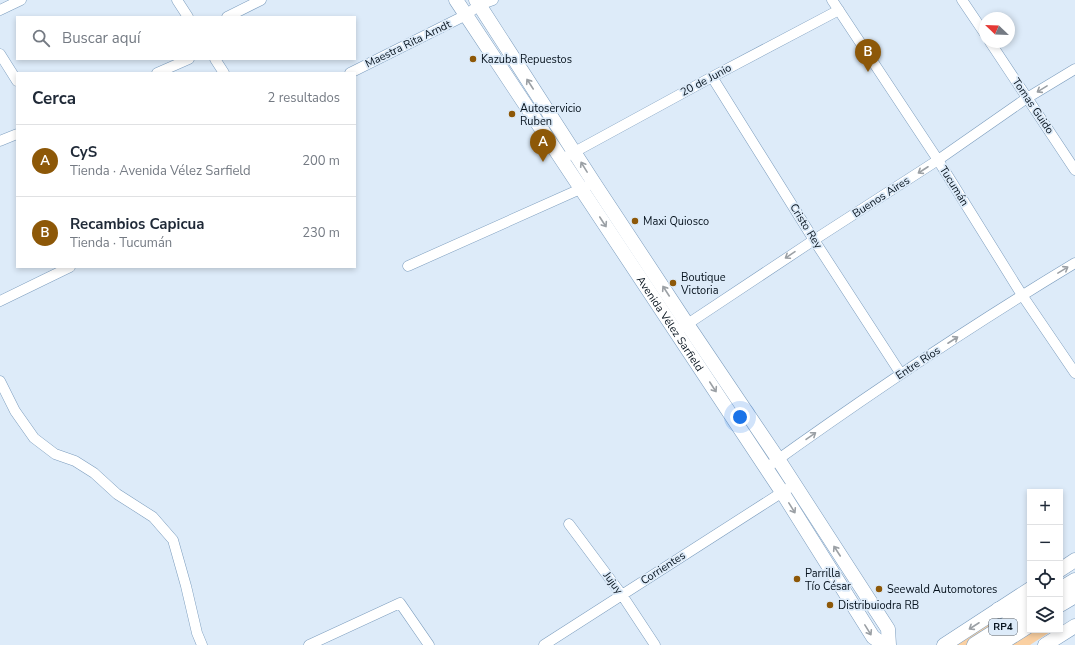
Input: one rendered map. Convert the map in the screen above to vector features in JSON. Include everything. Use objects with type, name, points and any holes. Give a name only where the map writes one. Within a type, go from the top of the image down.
[{"type":"main road","name":"Avenida Vélez Sarfield","points":[[456,0],[562,159],[588,186],[681,328],[766,468],[873,637],[884,645]]},
{"type":"main road","name":"Avenida Vélez Sarfield","points":[[478,3],[574,152],[588,186]]},
{"type":"main road","name":"Avenida Vélez Sarfield","points":[[681,328],[795,484],[888,629],[890,645]]},
{"type":"main road","points":[[1063,568],[1075,560]]},
{"type":"main road","points":[[1063,588],[1075,580]]},
{"type":"main road","points":[[944,645],[1027,592]]},
{"type":"main road","points":[[1063,602],[1075,595]]},
{"type":"main road","points":[[999,610],[1027,606]]},
{"type":"main road","name":"RP4","points":[[975,645],[1027,612]]},
{"type":"main road","name":"RP4","points":[[997,645],[1027,626]]},
{"type":"main road","points":[[1046,645],[1074,628]]},
{"type":"street","points":[[0,10],[21,0]]},
{"type":"street","points":[[177,0],[187,16]]},
{"type":"street","points":[[229,16],[261,0]]},
{"type":"street","name":"Maestra Rita Arndt","points":[[352,72],[466,15],[478,3],[493,0]]},
{"type":"street","name":"Tucumán","points":[[832,0],[938,160],[1022,295],[1075,373]]},
{"type":"street","points":[[962,0],[979,25]]},
{"type":"street","name":"20 de Junio","points":[[562,159],[839,10]]},
{"type":"street","name":"Tomas Guido","points":[[994,48],[1075,170]]},
{"type":"street","points":[[0,54],[16,79]]},
{"type":"street","points":[[159,72],[187,60]]},
{"type":"street","points":[[216,60],[223,72]]},
{"type":"street","name":"Buenos Aires","points":[[681,328],[938,160],[1027,98],[1075,68]]},
{"type":"street","name":"Cristo Rey","points":[[712,77],[814,240],[901,374]]},
{"type":"street","points":[[0,141],[16,134]]},
{"type":"street","points":[[408,266],[588,186]]},
{"type":"street","name":"Entre Ríos","points":[[766,468],[901,374],[1022,295],[1075,263]]},
{"type":"street","points":[[0,301],[68,268]]},
{"type":"street","points":[[0,381],[15,411],[34,438],[55,454],[75,461],[94,473],[117,494],[153,517],[173,540],[197,633],[202,645]]},
{"type":"street","name":"Corrientes","points":[[544,645],[795,484]]},
{"type":"street","name":"Jujuy","points":[[570,524],[622,595],[655,645]]},
{"type":"street","points":[[309,645],[400,603],[429,645]]},
{"type":"shaded area","points":[[1011,616],[966,645],[957,645],[994,618]]},
{"type":"shaded area","points":[[1027,633],[1048,633],[1030,645],[1008,645]]},
{"type":"place","name":"Kazuba Repuestos","points":[[473,59]]},
{"type":"place","name":"Recambios Capicua","points":[[868,72]]},
{"type":"place","name":"Autoservicio Ruben","points":[[512,114]]},
{"type":"place","name":"CyS","points":[[543,162]]},
{"type":"place","name":"Maxi Quiosco","points":[[635,221]]},
{"type":"place","name":"Boutique Victoria","points":[[673,283]]},
{"type":"place","name":"Parrilla Tío César","points":[[797,579]]},
{"type":"place","name":"Seewald Automotores","points":[[879,589]]},
{"type":"place","name":"Distribuiodra RB","points":[[830,605]]}]
